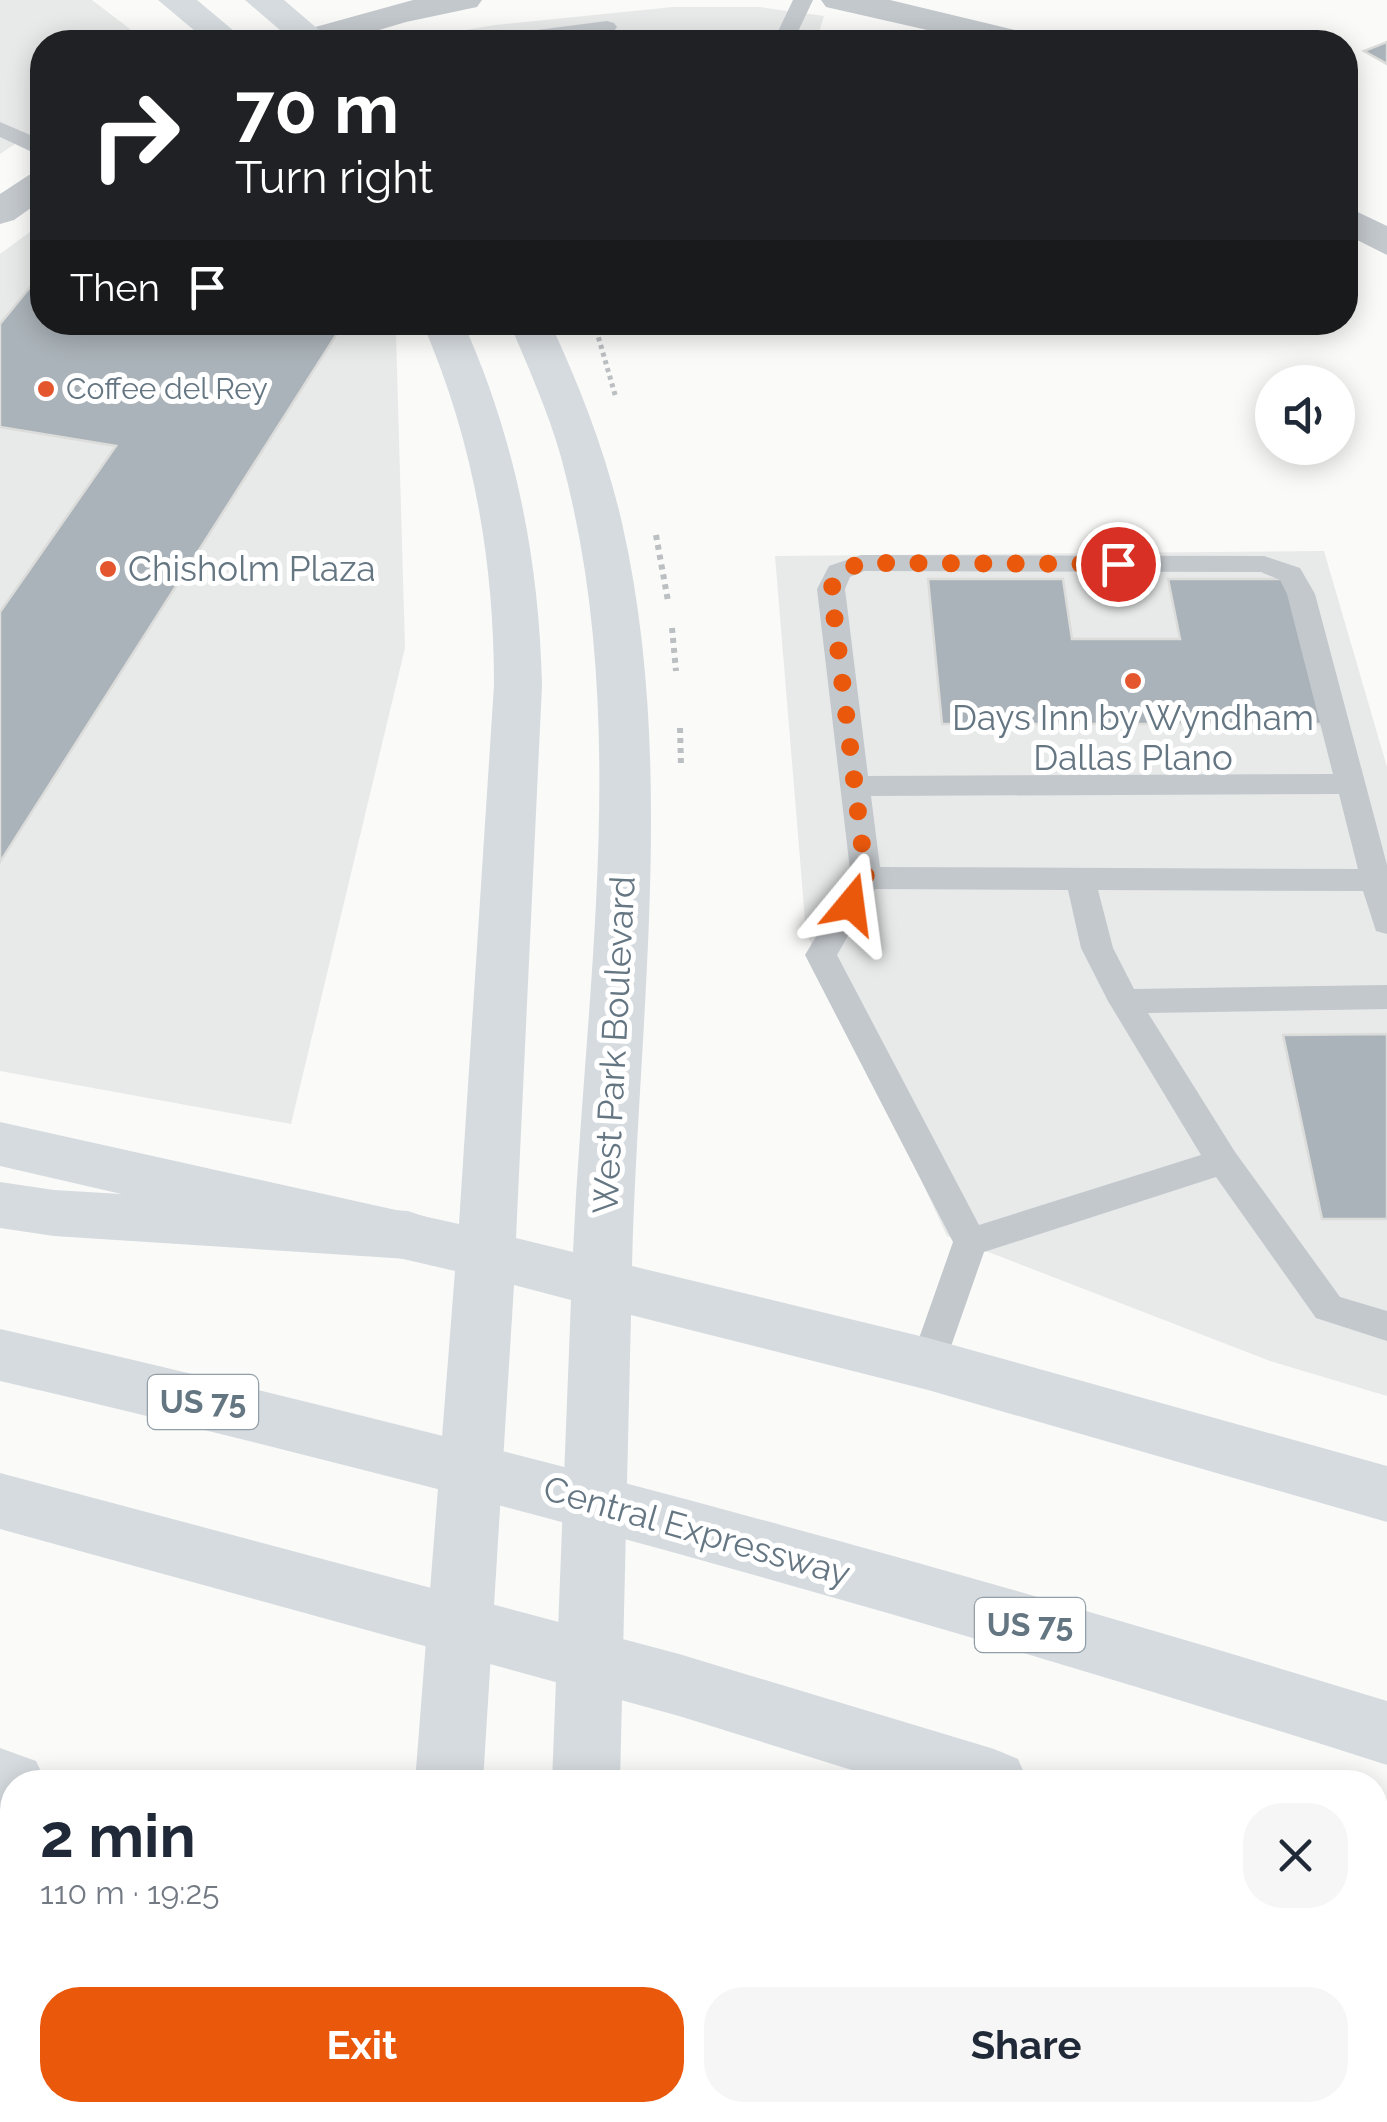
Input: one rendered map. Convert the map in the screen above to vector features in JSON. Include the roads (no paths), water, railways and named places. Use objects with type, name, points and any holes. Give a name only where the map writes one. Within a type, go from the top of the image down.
[{"type":"main road","points":[[169,30],[171,0]]},
{"type":"main road","points":[[171,0],[212,30]]},
{"type":"main road","points":[[262,0],[297,30]]},
{"type":"main road","points":[[448,335],[489,451],[507,531],[517,608],[518,685],[496,1112],[450,1770]]},
{"type":"main road","name":"West Park Boulevard","points":[[534,335],[572,424],[595,498],[613,580],[620,654],[625,876],[607,1126],[586,1770]]},
{"type":"main road","points":[[0,1144],[408,1235],[928,1364],[1387,1494]]},
{"type":"main road","points":[[0,1205],[54,1213],[408,1235]]},
{"type":"main road","name":"Central Expressway","points":[[0,1355],[405,1452],[653,1518],[1078,1639],[1387,1733]]},
{"type":"main road","points":[[0,1501],[660,1680],[955,1770]]},
{"type":"street","points":[[352,30],[466,0]]},
{"type":"street","points":[[838,0],[973,30]]},
{"type":"street","points":[[0,169],[30,160]]},
{"type":"street","points":[[0,212],[30,172]]},
{"type":"street","points":[[1358,212],[1387,199]]},
{"type":"street","points":[[1358,226],[1387,243]]},
{"type":"lane","points":[[789,30],[803,0]]},
{"type":"lane","points":[[600,4],[609,30]]},
{"type":"lane","points":[[0,129],[30,149]]},
{"type":"lane","points":[[928,1364],[970,1242],[821,955],[866,878],[831,589],[839,572],[861,563],[1264,564],[1290,574],[1301,594],[1351,784],[1381,880],[1387,922]]},
{"type":"lane","points":[[856,786],[1351,784]]},
{"type":"lane","points":[[866,878],[1381,880]]},
{"type":"lane","points":[[1081,881],[1097,948],[1124,1001],[1223,1161],[1328,1308],[1387,1326]]},
{"type":"lane","points":[[1124,1001],[1387,997]]},
{"type":"lane","points":[[970,1242],[1223,1161]]},
{"type":"place","name":"Coffee del Rey","points":[[46,389]]},
{"type":"place","name":"Chisholm Plaza","points":[[108,569]]},
{"type":"place","name":"Days Inn by Wyndham Dallas Plano","points":[[1133,681]]}]
